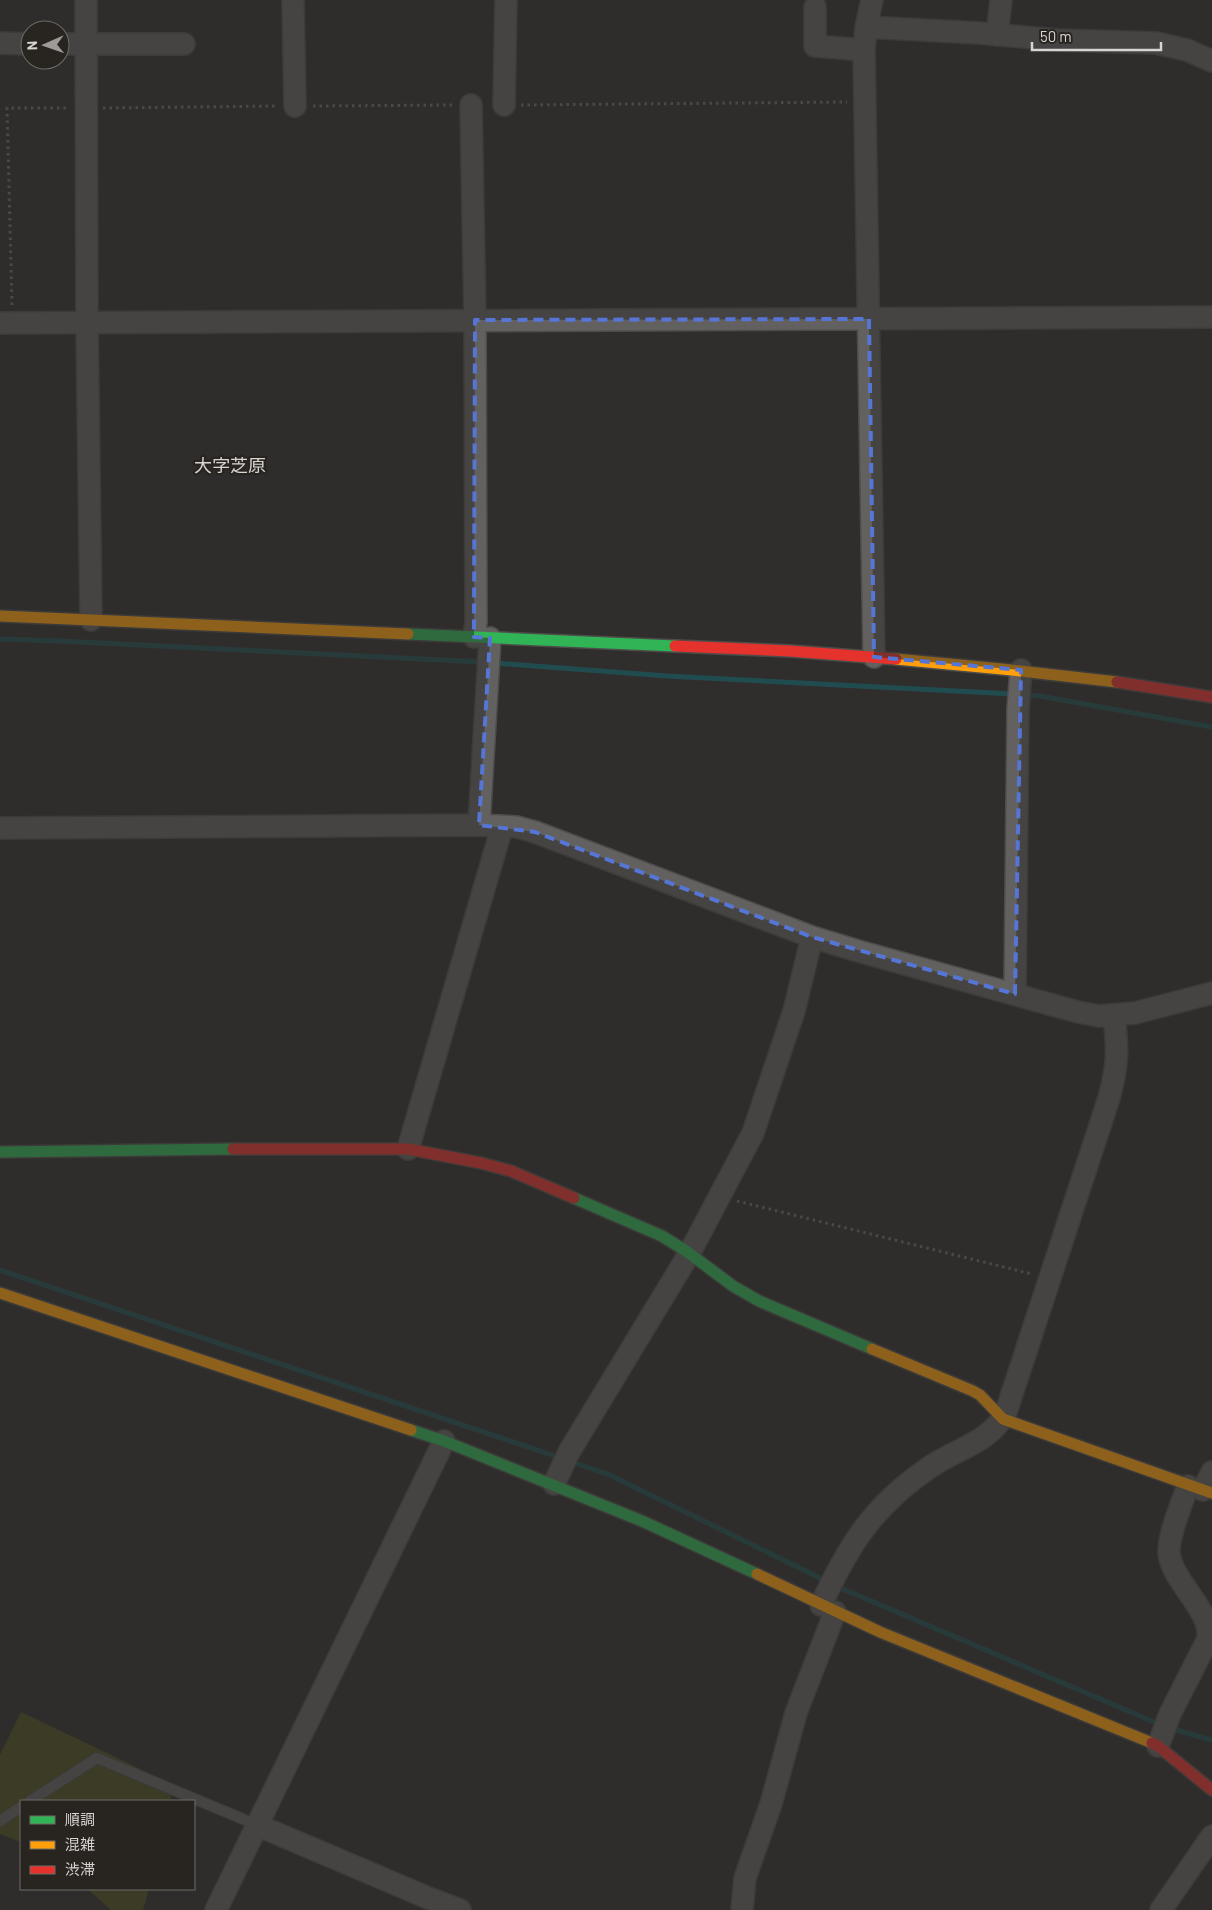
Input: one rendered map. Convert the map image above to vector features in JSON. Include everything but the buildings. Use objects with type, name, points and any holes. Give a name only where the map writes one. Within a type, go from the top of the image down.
[{"type":"street","points":[[86,0],[87,322],[91,620]]},
{"type":"street","points":[[294,0],[295,106]]},
{"type":"street","points":[[504,105],[506,0]]},
{"type":"street","points":[[872,0],[866,27],[864,50],[870,319],[874,657]]},
{"type":"street","points":[[997,34],[1001,0]]},
{"type":"street","points":[[815,7],[815,46],[864,50]]},
{"type":"street","points":[[866,27],[997,34],[1064,40],[1156,43],[1187,50],[1212,62]]},
{"type":"street","points":[[0,43],[20,44]]},
{"type":"street","points":[[70,44],[184,44]]},
{"type":"street","points":[[471,105],[475,320],[476,622],[482,638],[488,669],[478,825]]},
{"type":"street","points":[[6,323],[1212,317]]},
{"type":"street","points":[[0,616],[790,651],[874,657],[1019,689],[1116,681],[1212,697]]},
{"type":"street","points":[[1015,994],[1019,689]]},
{"type":"street","points":[[408,1150],[502,826]]},
{"type":"street","points":[[0,828],[502,826],[535,832],[812,937],[1078,1012],[1099,1016],[1114,1016],[1135,1013],[1212,993]]},
{"type":"street","points":[[556,1479],[569,1452],[689,1254],[753,1133],[794,1011],[812,937]]},
{"type":"street","points":[[749,1908],[745,1878],[771,1804],[837,1572],[855,1539],[890,1498],[930,1466],[987,1436],[1003,1419],[1051,1279],[1109,1098],[1116,1072],[1118,1048],[1114,1016]]},
{"type":"street","points":[[0,1152],[349,1148],[408,1150],[481,1162],[511,1170],[662,1236],[727,1283],[759,1301],[973,1391],[980,1395],[1003,1419],[1204,1485],[1170,1541],[1169,1553],[1172,1565],[1205,1618],[1210,1632],[1170,1714],[1159,1742]]},
{"type":"street","points":[[0,1293],[556,1479],[650,1525],[827,1603],[880,1632],[1139,1737],[1159,1742],[1212,1790]]},
{"type":"street","points":[[216,1910],[444,1440]]},
{"type":"street","points":[[257,1825],[460,1910]]},
{"type":"street","points":[[1161,1910],[1212,1836]]},
{"type":"lane","points":[[32,1800],[96,1758],[257,1825]]},
{"type":"lane","points":[[0,1821],[20,1808]]},
{"type":"path","points":[[504,105],[865,102]]},
{"type":"path","points":[[6,323],[7,108],[471,105]]},
{"type":"path","points":[[720,1197],[1051,1279]]},
{"type":"highlighted area","points":[[869,319],[874,657],[1021,670],[1015,994],[812,937],[535,832],[479,825],[490,638],[474,637],[475,320]]},
{"type":"green space","points":[[21,1712],[174,1785],[170,1800],[20,1800],[20,1842],[0,1834],[0,1755]]},
{"type":"green space","points":[[89,1890],[149,1890],[143,1910],[111,1910]]},
{"type":"waterway","points":[[0,639],[483,662]]},
{"type":"waterway","points":[[494,663],[667,676],[1014,694]]},
{"type":"waterway","points":[[1023,695],[1040,696],[1212,727]]},
{"type":"waterway","points":[[0,1270],[561,1458]]},
{"type":"waterway","points":[[569,1461],[610,1475],[826,1581]]},
{"type":"waterway","points":[[836,1586],[1161,1725]]},
{"type":"waterway","points":[[1169,1728],[1212,1740]]},
{"type":"traffic: fast","points":[[408,634],[675,646]]},
{"type":"traffic: fast","points":[[0,1152],[233,1149]]},
{"type":"traffic: fast","points":[[574,1198],[662,1236],[686,1251],[733,1286],[759,1301],[872,1349]]},
{"type":"traffic: fast","points":[[411,1430],[444,1441],[642,1521],[757,1574]]},
{"type":"traffic: slow","points":[[0,616],[408,634]]},
{"type":"traffic: slow","points":[[896,659],[1117,682]]},
{"type":"traffic: slow","points":[[0,1293],[411,1430]]},
{"type":"traffic: slow","points":[[872,1349],[973,1391],[980,1395],[1003,1419],[1212,1493]]},
{"type":"traffic: slow","points":[[757,1574],[880,1632],[1152,1743]]},
{"type":"traffic: jam","points":[[675,646],[790,651],[896,659]]},
{"type":"traffic: jam","points":[[1117,682],[1212,697]]},
{"type":"traffic: jam","points":[[233,1149],[408,1149],[481,1163],[511,1171],[574,1198]]},
{"type":"traffic: jam","points":[[1152,1743],[1212,1790]]},
{"type":"district","name":"大字芝原","points":[[230,466]]}]
